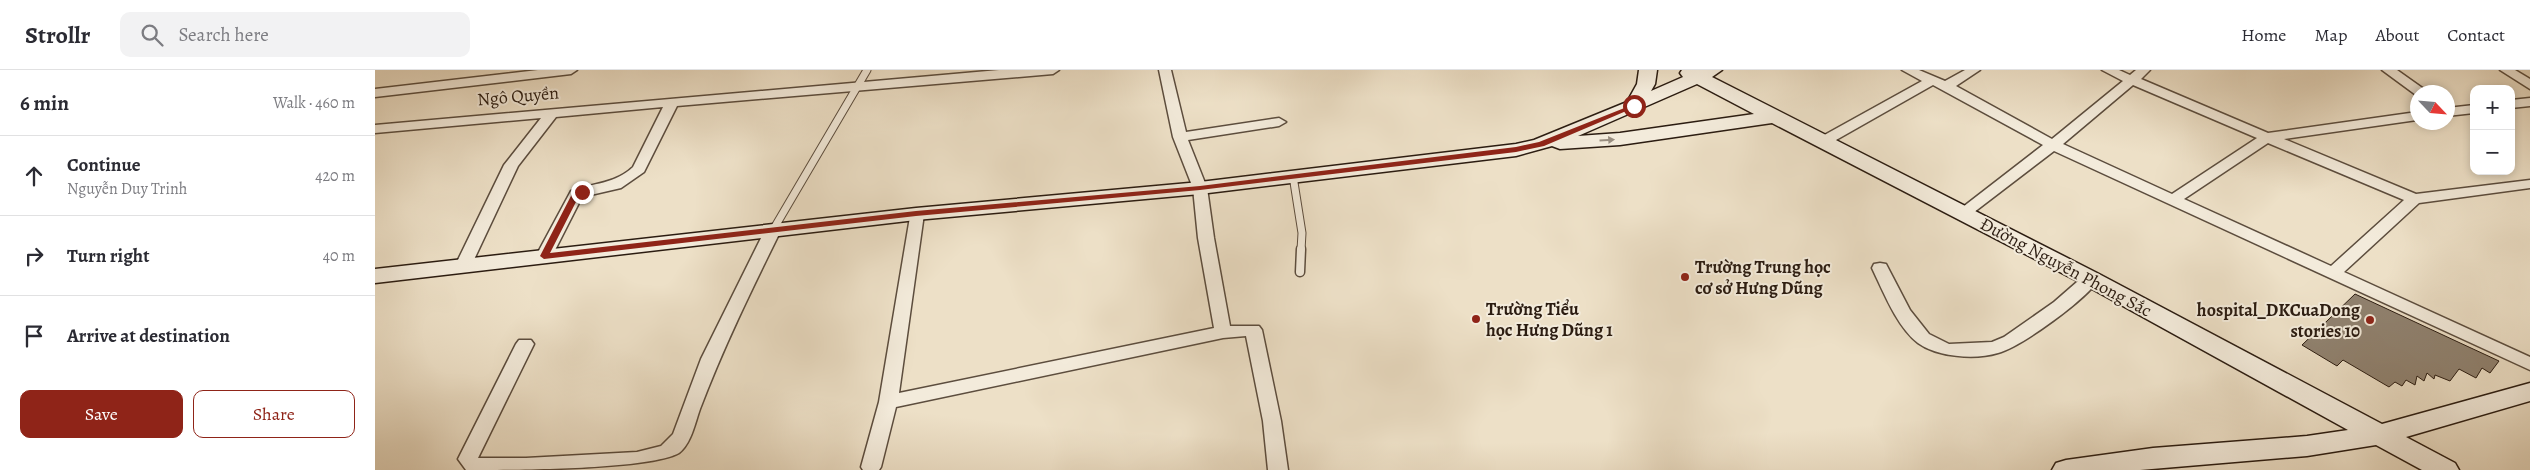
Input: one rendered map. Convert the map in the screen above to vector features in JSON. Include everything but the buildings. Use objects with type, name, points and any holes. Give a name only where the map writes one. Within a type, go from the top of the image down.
[{"type":"street","points":[[375,93],[571,70]]},
{"type":"street","name":"Ngô Quyền","points":[[375,129],[553,112],[1053,70]]},
{"type":"street","points":[[1165,70],[1180,137],[1200,188],[1206,238],[1223,332]]},
{"type":"street","points":[[1634,106],[1646,84],[1648,70]]},
{"type":"street","points":[[1908,70],[1940,83],[2053,145],[2530,364]]},
{"type":"street","points":[[1824,141],[1940,83],[1974,70]]},
{"type":"street","points":[[2108,70],[2413,199],[2530,184]]},
{"type":"street","points":[[1963,213],[2053,145],[2130,79],[2144,70]]},
{"type":"street","points":[[2388,70],[2410,85]]},
{"type":"street","points":[[2506,70],[2530,85]]},
{"type":"street","points":[[377,278],[544,256],[773,230],[916,214],[1200,188],[1516,150],[1541,144],[1634,106],[1699,73]]},
{"type":"street","name":"Đường Nguyễn Phong Sắc","points":[[1699,73],[1774,117],[2091,279],[2445,470]]},
{"type":"street","points":[[544,256],[575,194],[614,187],[632,176],[639,169],[671,102]]},
{"type":"street","points":[[2515,104],[2530,102]]},
{"type":"street","points":[[2455,111],[2470,109]]},
{"type":"street","points":[[463,266],[511,164],[553,112]]},
{"type":"street","points":[[1541,144],[1620,139],[1774,117]]},
{"type":"street","points":[[2173,200],[2267,137],[2410,117]]},
{"type":"street","points":[[1180,137],[1279,122]]},
{"type":"street","points":[[2333,273],[2413,199]]},
{"type":"street","points":[[871,467],[888,402],[916,214]]},
{"type":"street","points":[[525,344],[468,459],[473,465],[494,467],[611,461],[655,456],[669,450],[677,444],[683,434],[710,359],[773,230]]},
{"type":"street","points":[[1880,268],[1903,313],[1923,338],[1946,350],[1995,348],[2010,341],[2059,306],[2091,279]]},
{"type":"street","points":[[888,402],[946,388],[1223,332],[1253,330],[1272,421],[1277,470]]},
{"type":"street","points":[[2066,470],[2153,458],[2307,446],[2377,435],[2530,392]]},
{"type":"lane","points":[[773,230],[867,70]]},
{"type":"lane","points":[[1293,176],[1302,233],[1300,272]]},
{"type":"place","name":"Trường Trung học cơ sở Hưng Dũng","points":[[1685,277]]},
{"type":"place","name":"Trường Tiểu học Hưng Dũng 1","points":[[1476,319]]},
{"type":"place","name":"hospital_DKCuaDong stories 10","points":[[2370,320]]},
{"type":"route","points":[[582,192],[575,194],[544,256],[916,214],[1200,188],[1516,150],[1541,144],[1634,106]]}]
